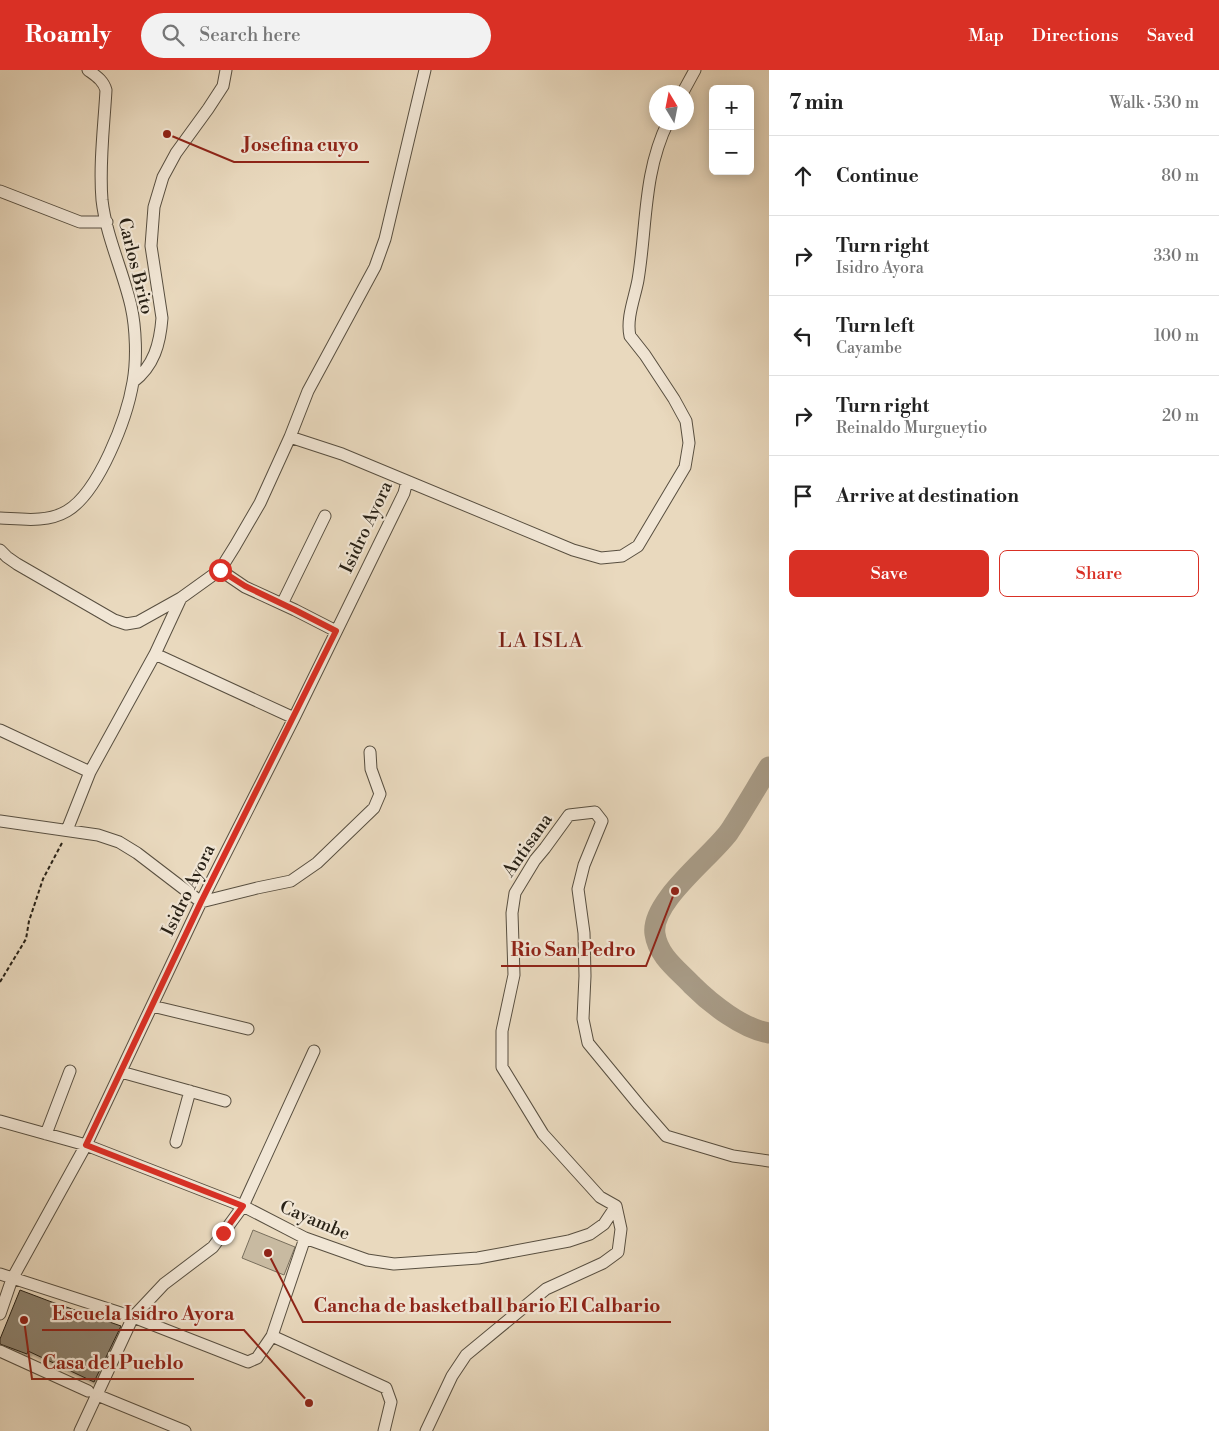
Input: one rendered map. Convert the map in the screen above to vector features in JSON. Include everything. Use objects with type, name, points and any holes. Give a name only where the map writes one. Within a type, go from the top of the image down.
[{"type":"street","name":"Carlos Brito","points":[[0,518],[38,520],[66,512],[79,502],[99,474],[116,443],[133,382],[135,338],[131,307],[102,201],[101,176],[106,90],[100,78],[88,70]]},
{"type":"street","points":[[133,382],[147,370],[151,363],[162,329],[151,246],[154,206],[163,177],[176,153],[223,86],[226,70]]},
{"type":"street","points":[[0,550],[7,558],[114,620],[126,624],[138,622],[181,598],[220,570],[260,503],[290,437],[308,391],[375,268],[384,239],[425,70]]},
{"type":"street","points":[[687,85],[695,70]]},
{"type":"street","points":[[290,437],[342,454],[573,550],[600,558],[622,556],[638,546],[685,467],[689,443],[686,422],[674,399],[629,332],[630,316],[638,279],[649,187],[655,157],[665,130]]},
{"type":"street","points":[[0,191],[80,222],[107,222]]},
{"type":"street","name":"Isidro Ayora","points":[[0,1314],[12,1279],[86,1145],[201,902],[294,718],[404,493],[407,481]]},
{"type":"street","points":[[282,604],[326,516]]},
{"type":"street","points":[[220,570],[245,586],[336,631]]},
{"type":"street","points":[[67,830],[90,772],[155,654],[181,598]]},
{"type":"street","points":[[155,654],[294,718]]},
{"type":"street","points":[[0,730],[90,772]]},
{"type":"street","points":[[0,821],[98,835],[119,842],[137,853],[201,902],[291,881],[317,863],[374,808],[380,798],[379,786],[370,761],[370,752]]},
{"type":"street","name":"Antisana","points":[[616,1206],[600,1197],[543,1134],[502,1067],[502,1031],[514,976],[512,913],[516,893],[535,860],[569,815],[595,812],[602,821],[584,865],[578,889],[584,933],[585,976],[582,1019],[588,1043],[666,1136],[733,1156],[769,1161]]},
{"type":"street","points":[[152,1006],[248,1029]]},
{"type":"street","points":[[80,1431],[92,1393],[133,1317],[164,1284],[213,1247],[243,1206],[314,1051]]},
{"type":"street","points":[[46,1134],[70,1071]]},
{"type":"street","points":[[121,1072],[225,1101]]},
{"type":"street","points":[[176,1142],[190,1091]]},
{"type":"street","name":"Cayambe","points":[[0,1121],[86,1145],[243,1206],[305,1238],[367,1260],[394,1264],[478,1258],[569,1241],[590,1234],[604,1224],[616,1206]]},
{"type":"street","points":[[426,1431],[452,1376],[466,1355],[546,1289],[603,1263],[618,1252],[621,1229],[616,1206]]},
{"type":"street","points":[[0,1274],[133,1317],[248,1362],[257,1358],[272,1336],[305,1238]]},
{"type":"street","points":[[272,1336],[386,1388],[391,1402],[384,1431]]},
{"type":"street","points":[[0,1351],[92,1393],[186,1431]]},
{"type":"path","points":[[0,982],[26,939],[29,921],[42,879],[59,851],[67,830]]},
{"type":"shaded area","points":[[253,1230],[295,1247],[284,1275],[242,1258]]},
{"type":"building","points":[[20,1290],[121,1326],[94,1382],[28,1351],[27,1354],[0,1344],[0,1339]]},
{"type":"waterway","points":[[769,767],[729,832],[671,894],[656,921],[655,934],[664,956],[708,1000],[738,1021],[759,1031],[769,1033]]},
{"type":"place","name":"Josefina cuyo","points":[[167,134]]},
{"type":"place","name":"Rio San Pedro","points":[[675,891]]},
{"type":"place","name":"Cancha de basketball bario El Calbario","points":[[268,1253]]},
{"type":"place","name":"Casa del Pueblo","points":[[24,1320]]},
{"type":"place","name":"Escuela Isidro Ayora","points":[[309,1403]]},
{"type":"district","name":"LA ISLA","points":[[541,640]]},
{"type":"route","points":[[220,570],[245,586],[336,631],[201,902],[86,1145],[243,1206],[223,1233]]}]
